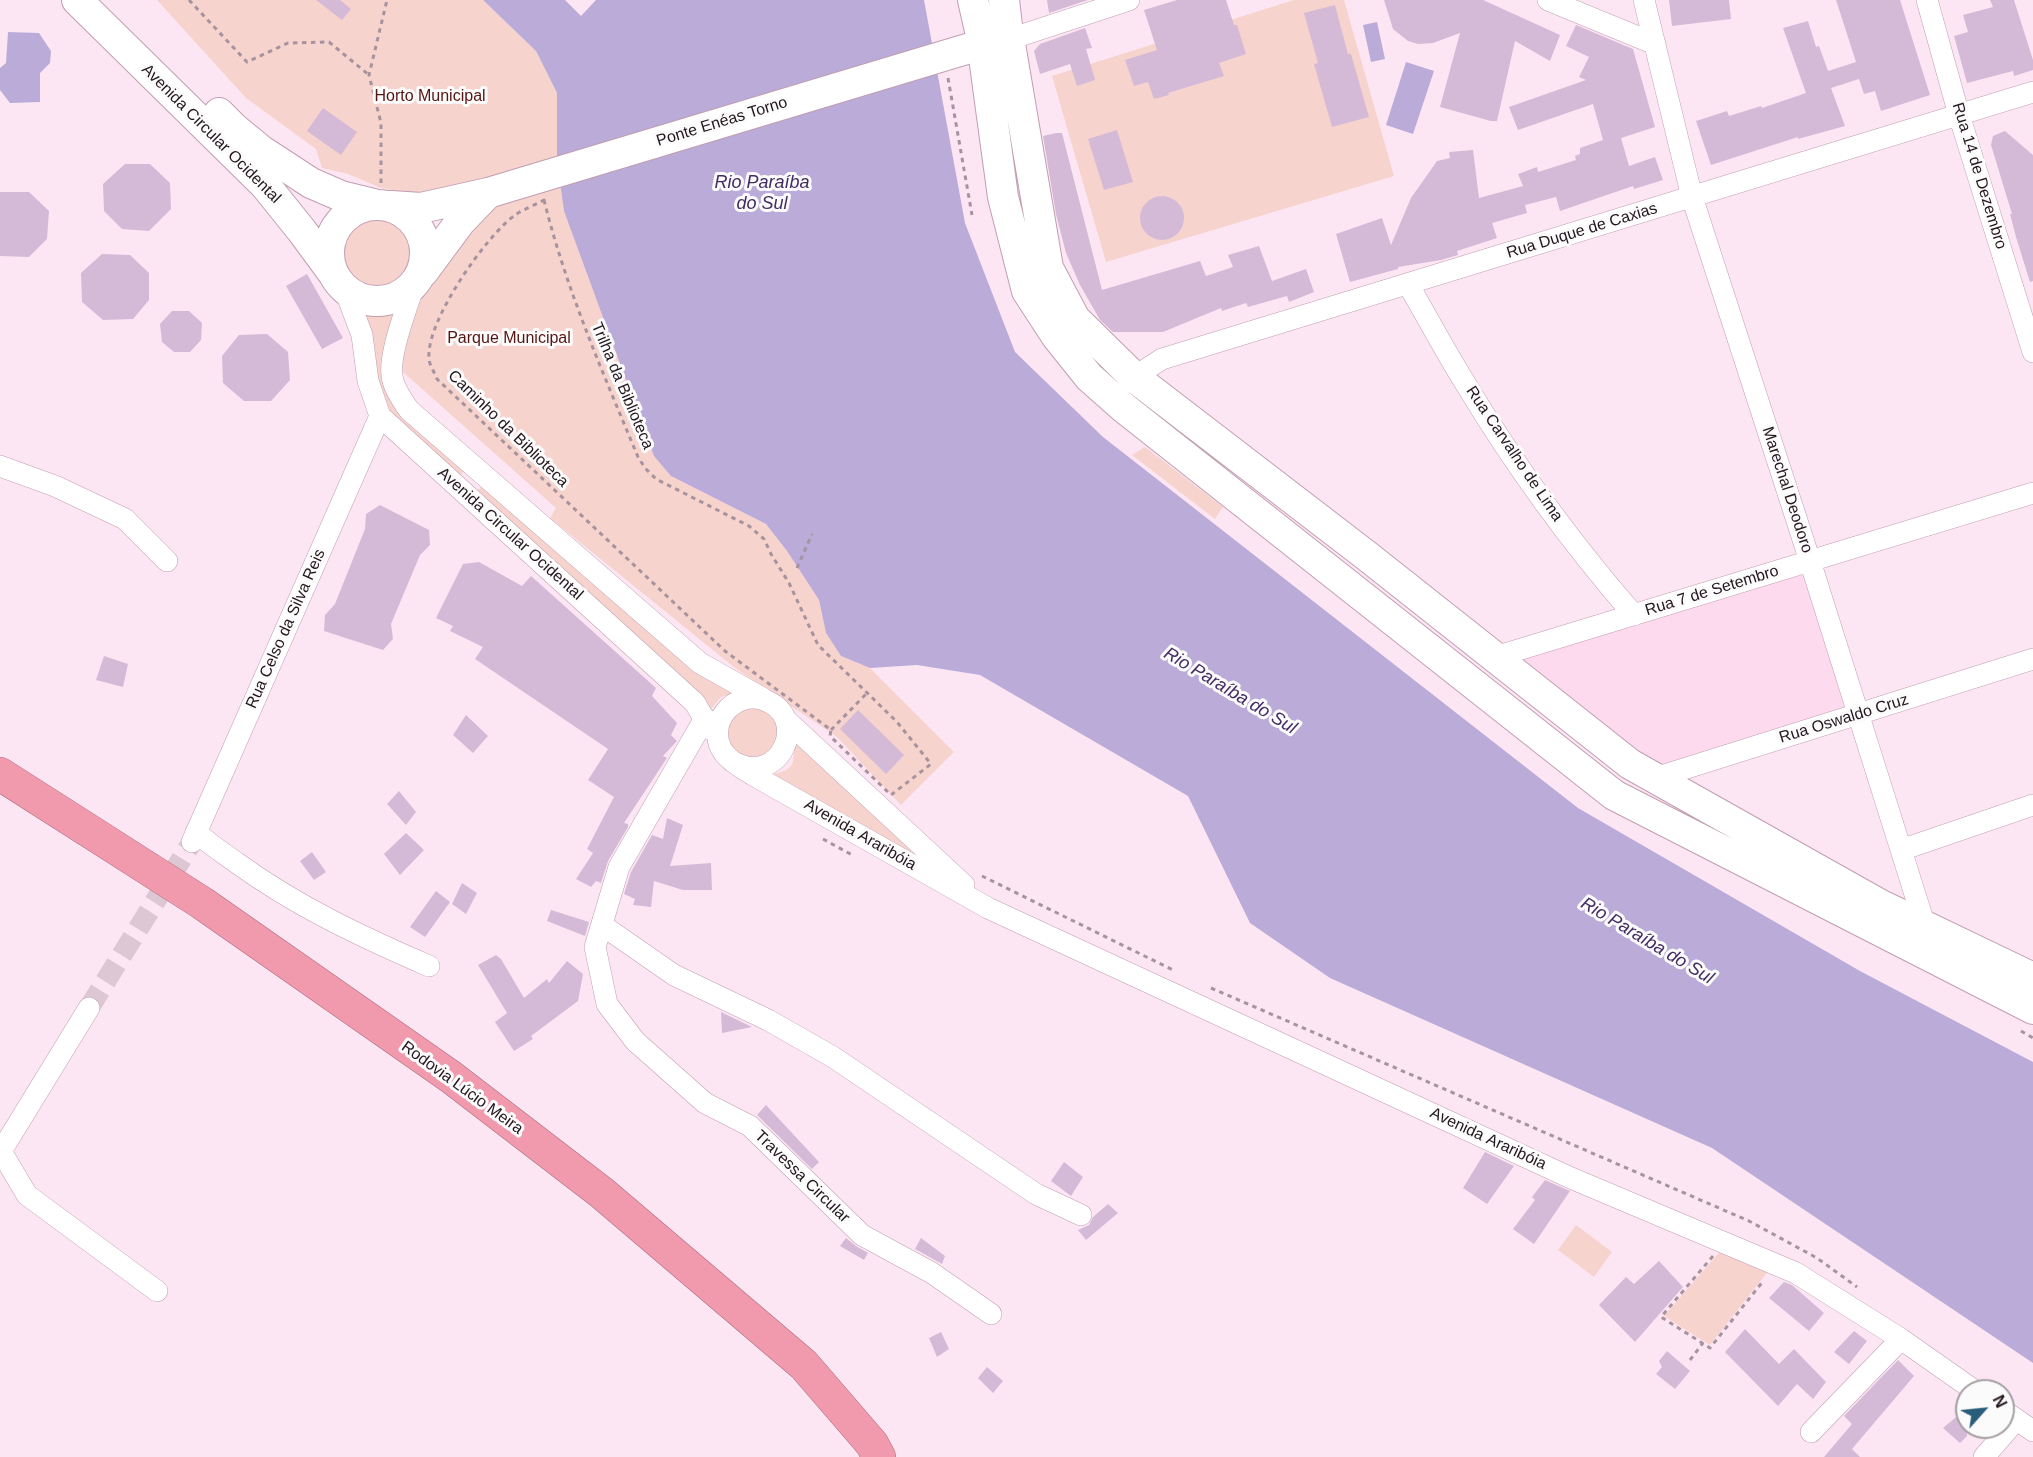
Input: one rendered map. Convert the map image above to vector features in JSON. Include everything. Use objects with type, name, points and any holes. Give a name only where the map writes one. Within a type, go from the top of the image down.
[{"type":"highway","name":"Rodovia Lúcio Meira","points":[[0,774],[212,910],[451,1077],[602,1193],[804,1365],[872,1444],[879,1457]]},
{"type":"main road","name":"Avenida Circular Ocidental","points":[[77,0],[265,185],[340,283]]},
{"type":"main road","name":"Avenida Circular Ocidental","points":[[104,0],[234,128],[262,150],[310,183],[341,196],[382,200]]},
{"type":"main road","points":[[973,0],[984,47],[1048,268],[1075,319],[1134,377],[1630,764],[1881,906],[2033,978]]},
{"type":"main road","points":[[1004,0],[984,47],[1003,197],[1027,291],[1057,337],[1089,377],[1124,408],[1614,795],[2033,1010]]},
{"type":"main road","name":"Ponte Enéas Torno","points":[[382,200],[421,208],[499,189],[984,47]]},
{"type":"main road","points":[[418,278],[426,256],[424,239],[417,225],[405,213],[382,200],[352,212],[334,229],[329,245],[329,261],[340,283],[358,298],[373,302],[388,301],[403,295],[418,278],[460,222],[499,189]]},
{"type":"street","points":[[984,47],[1129,0]]},
{"type":"street","points":[[1548,0],[1656,48]]},
{"type":"street","name":"Marechal Deodoro","points":[[1644,0],[1692,197],[1925,926]]},
{"type":"street","name":"Rua 14 de Dezembro","points":[[1927,0],[1959,115],[2033,352]]},
{"type":"street","name":"Rua Duque de Caxias","points":[[1134,377],[1162,359],[2033,93]]},
{"type":"street","name":"Avenida Circular Ocidental","points":[[418,278],[393,356],[392,379],[409,410],[700,663],[770,702],[779,709],[785,719]]},
{"type":"street","name":"Avenida Circular Ocidental","points":[[340,283],[362,335],[368,381],[380,416],[695,703],[728,757]]},
{"type":"street","name":"Rua Carvalho de Lima","points":[[1408,284],[1465,383],[1525,474],[1595,571],[1634,615]]},
{"type":"street","name":"Rua Celso da Silva Reis","points":[[380,416],[194,837],[209,844],[264,883],[372,941],[429,966]]},
{"type":"street","points":[[0,466],[55,486],[125,519],[167,561]]},
{"type":"street","points":[[462,491],[478,471]]},
{"type":"street","name":"Rua 7 de Setembro","points":[[1495,657],[2033,493]]},
{"type":"street","name":"Rua Oswaldo Cruz","points":[[1654,778],[2033,659]]},
{"type":"street","points":[[770,702],[747,698],[727,709],[719,722],[718,730],[720,746],[728,757],[749,768],[758,768],[775,760],[785,746],[788,728],[785,719]]},
{"type":"street","name":"Travessa Circular","points":[[705,718],[619,867],[595,947],[607,1004],[635,1041],[705,1103],[750,1126],[862,1235],[932,1273],[991,1314]]},
{"type":"street","name":"Avenida Araribóia","points":[[785,719],[988,909]]},
{"type":"street","name":"Avenida Araribóia","points":[[728,757],[753,775],[988,909],[1571,1178],[1796,1273],[1901,1339],[1958,1379]]},
{"type":"street","points":[[1901,850],[2033,805]]},
{"type":"street","points":[[603,925],[674,975],[768,1020],[833,1057],[1036,1194],[1081,1215]]},
{"type":"street","points":[[89,1008],[0,1152],[27,1195],[157,1291]]},
{"type":"street","points":[[1811,1432],[1901,1339]]},
{"type":"street","points":[[1984,1457],[2017,1420]]},
{"type":"path","points":[[189,0],[247,62],[288,43],[328,42],[369,75]]},
{"type":"path","points":[[382,200],[381,123],[369,75],[387,0]]},
{"type":"path","points":[[972,215],[984,47]]},
{"type":"path","name":"Trilha da Biblioteca","points":[[544,200],[555,247],[590,342],[638,457],[645,468],[656,479],[749,526],[764,539],[789,582],[818,645],[867,693]]},
{"type":"path","name":"Caminho da Biblioteca","points":[[544,200],[516,215],[492,237],[465,270],[433,334],[429,358],[437,380],[725,651]]},
{"type":"path","points":[[797,568],[812,534]]},
{"type":"path","points":[[867,693],[897,722],[931,764],[891,795],[830,736],[831,730],[867,693]]},
{"type":"path","points":[[976,873],[1180,974]]},
{"type":"path","points":[[1210,988],[1749,1221],[1817,1258],[1864,1292]]},
{"type":"path","points":[[1717,1252],[1661,1317],[1710,1347],[1766,1278]]},
{"type":"path","points":[[1690,1360],[1703,1343]]},
{"type":"shaded area","points":[[1807,567],[1851,711],[1655,772],[1508,658]]},
{"type":"green space","name":"Horto Municipal","points":[[157,0],[483,0],[536,51],[557,93],[557,161],[470,190],[416,194],[381,188],[348,174],[322,168],[316,149],[246,98]]},
{"type":"green space","points":[[1294,0],[1344,0],[1394,176],[1106,262],[1052,76]]},
{"type":"green space","name":"Parque Municipal","points":[[560,183],[564,211],[671,476],[766,524],[819,600],[826,633],[841,656],[870,668],[954,752],[901,805],[837,737],[735,668],[550,518],[556,508],[403,372],[403,348],[422,297],[457,243],[476,222],[497,206]]},
{"type":"green space","points":[[378,213],[401,220],[413,232],[420,255],[413,278],[401,290],[378,297],[355,290],[343,278],[336,255],[343,232],[355,220]]},
{"type":"green space","points":[[352,301],[382,308],[404,302],[388,374],[469,464],[457,480],[389,413]]},
{"type":"green space","points":[[1145,447],[1223,507],[1215,519],[1132,455]]},
{"type":"green space","points":[[486,481],[742,692],[721,697],[711,709],[711,725],[472,497]]},
{"type":"green space","points":[[743,705],[771,709],[782,735],[767,759],[731,753],[724,726]]},
{"type":"green space","points":[[793,737],[942,874],[763,776],[781,772],[791,766],[794,756]]},
{"type":"green space","points":[[1576,1225],[1612,1252],[1594,1277],[1558,1250]]},
{"type":"green space","points":[[1724,1247],[1769,1270],[1710,1345],[1664,1316]]},
{"type":"water","name":"Rio Paraíba do Sul","points":[[483,0],[565,0],[581,16],[596,0],[924,0],[965,223],[1015,352],[1103,437],[1578,808],[1860,971],[2033,1062],[2033,1363],[1712,1148],[1330,978],[1250,923],[1188,796],[980,675],[917,665],[870,668],[841,656],[826,633],[819,600],[766,524],[671,476],[654,456],[564,211],[557,161],[557,93],[536,51]]},
{"type":"water","points":[[1377,22],[1385,59],[1371,62],[1363,25]]},
{"type":"water","points":[[8,32],[39,33],[51,51],[50,63],[40,73],[40,102],[10,103],[0,90],[0,68],[6,63]]},
{"type":"water","points":[[1406,62],[1434,71],[1413,134],[1386,125]]},
{"type":"building","points":[[316,0],[340,0],[351,9],[342,20]]},
{"type":"building","points":[[1047,0],[1088,0],[1049,13]]},
{"type":"building","points":[[1177,0],[1226,0],[1246,54],[1219,63],[1224,76],[1154,99],[1148,82],[1134,86],[1125,60],[1157,50],[1144,10]]},
{"type":"building","points":[[1384,0],[1483,0],[1560,35],[1550,61],[1515,41],[1497,121],[1491,121],[1440,107],[1460,33],[1433,43],[1418,44],[1408,41],[1393,29]]},
{"type":"building","points":[[1669,0],[1729,0],[1731,19],[1672,26]]},
{"type":"building","points":[[1836,0],[1900,0],[1930,95],[1881,111],[1875,91],[1864,94],[1859,79],[1831,88],[1845,126],[1798,139],[1798,137],[1711,165],[1696,121],[1727,111],[1729,116],[1761,106],[1762,108],[1806,93],[1783,28],[1808,21],[1816,47],[1819,46],[1828,71],[1856,62]]},
{"type":"building","points":[[1990,0],[2014,0],[2033,60],[2033,70],[2014,76],[2013,71],[1967,83],[1954,36],[1968,32],[1963,15],[1993,7]]},
{"type":"building","points":[[1335,5],[1369,117],[1332,127],[1314,64],[1318,63],[1304,13]]},
{"type":"building","points":[[1576,25],[1633,49],[1655,127],[1621,138],[1629,166],[1655,157],[1663,180],[1634,189],[1633,186],[1560,211],[1556,197],[1525,205],[1527,213],[1492,223],[1497,238],[1457,251],[1458,255],[1398,267],[1398,269],[1350,282],[1336,234],[1382,218],[1391,245],[1411,198],[1437,161],[1450,158],[1449,152],[1473,150],[1479,198],[1523,186],[1518,174],[1537,167],[1538,172],[1576,160],[1575,156],[1580,154],[1580,148],[1603,140],[1593,104],[1518,130],[1509,107],[1586,80],[1579,77],[1589,57],[1566,46]]},
{"type":"building","points":[[1085,28],[1092,48],[1086,49],[1095,80],[1077,86],[1070,64],[1040,74],[1034,51],[1040,44]]},
{"type":"building","points":[[323,108],[357,132],[341,155],[307,131]]},
{"type":"building","points":[[1117,130],[1133,182],[1104,190],[1088,139]]},
{"type":"building","points":[[2005,131],[2033,155],[2033,281],[2030,282],[1991,145],[1993,136]]},
{"type":"building","points":[[1062,133],[1102,290],[1200,261],[1206,276],[1233,267],[1228,255],[1259,246],[1272,281],[1306,269],[1314,292],[1289,302],[1287,296],[1248,307],[1246,303],[1222,311],[1221,308],[1163,332],[1113,332],[1100,320],[1080,285],[1066,253],[1056,214],[1043,136]]},
{"type":"building","points":[[125,164],[150,164],[170,183],[171,209],[149,231],[122,229],[104,211],[103,184]]},
{"type":"building","points":[[0,192],[29,192],[49,211],[47,239],[29,257],[0,256]]},
{"type":"building","points":[[1162,196],[1171,197],[1178,202],[1183,209],[1183,227],[1178,234],[1171,239],[1162,240],[1153,239],[1146,234],[1141,227],[1140,218],[1141,209],[1146,202],[1153,197]]},
{"type":"building","points":[[102,254],[130,255],[149,273],[149,300],[133,319],[103,320],[82,302],[81,273]]},
{"type":"building","points":[[307,274],[343,338],[322,349],[286,286]]},
{"type":"building","points":[[172,311],[189,311],[202,323],[201,340],[190,352],[174,352],[162,342],[160,324]]},
{"type":"building","points":[[267,334],[288,352],[290,380],[271,401],[244,401],[223,383],[222,356],[239,335]]},
{"type":"building","points":[[380,505],[429,530],[430,545],[420,555],[391,624],[393,639],[383,650],[324,631],[325,615],[335,604],[365,529],[366,514]]},
{"type":"building","points":[[479,562],[522,586],[531,576],[656,688],[652,696],[677,723],[671,735],[677,741],[663,756],[667,758],[624,823],[628,824],[628,827],[608,861],[601,883],[596,881],[591,887],[576,879],[593,853],[587,849],[614,797],[588,780],[608,749],[475,659],[483,647],[450,631],[453,626],[436,618],[463,564]]},
{"type":"building","points":[[104,656],[128,664],[123,687],[96,680]]},
{"type":"building","points":[[858,710],[904,755],[886,774],[840,729]]},
{"type":"building","points":[[466,715],[488,736],[473,753],[453,735]]},
{"type":"building","points":[[399,791],[416,812],[406,825],[387,804]]},
{"type":"building","points":[[667,818],[683,825],[670,866],[711,863],[712,890],[683,890],[654,881],[651,907],[633,905],[635,899],[624,894],[631,872],[652,835],[663,839]]},
{"type":"building","points":[[406,833],[424,850],[400,875],[384,854]]},
{"type":"building","points":[[312,852],[326,872],[314,880],[300,861]]},
{"type":"building","points":[[462,883],[477,893],[466,914],[452,904]]},
{"type":"building","points":[[436,891],[450,902],[425,937],[410,927]]},
{"type":"building","points":[[551,910],[589,922],[585,936],[547,921]]},
{"type":"building","points":[[496,955],[501,959],[524,998],[547,979],[549,983],[567,961],[583,974],[578,1001],[531,1036],[533,1039],[514,1051],[495,1022],[507,1013],[478,965]]},
{"type":"building","points":[[721,1012],[752,1027],[722,1033]]},
{"type":"building","points":[[766,1105],[819,1162],[812,1169],[757,1115]]},
{"type":"building","points":[[1485,1152],[1514,1166],[1487,1204],[1463,1188]]},
{"type":"building","points":[[1064,1162],[1083,1177],[1071,1196],[1051,1181]]},
{"type":"building","points":[[1545,1180],[1570,1191],[1534,1244],[1513,1229],[1535,1200],[1532,1197]]},
{"type":"building","points":[[1108,1204],[1118,1213],[1086,1240],[1078,1230],[1089,1225],[1093,1217]]},
{"type":"building","points":[[846,1238],[868,1253],[864,1260],[840,1246]]},
{"type":"building","points":[[921,1238],[945,1256],[942,1264],[915,1249]]},
{"type":"building","points":[[1659,1261],[1683,1287],[1635,1342],[1599,1305],[1626,1277],[1634,1284]]},
{"type":"building","points":[[1784,1282],[1792,1285],[1824,1313],[1809,1331],[1769,1298]]},
{"type":"building","points":[[1745,1329],[1779,1364],[1794,1349],[1826,1382],[1813,1399],[1797,1384],[1778,1406],[1725,1352]]},
{"type":"building","points":[[1854,1331],[1867,1341],[1849,1364],[1834,1352]]},
{"type":"building","points":[[941,1332],[949,1349],[937,1357],[929,1338]]},
{"type":"building","points":[[1667,1351],[1690,1371],[1675,1389],[1656,1374],[1662,1367],[1659,1361]]},
{"type":"building","points":[[1898,1360],[1914,1376],[1852,1449],[1860,1457],[1824,1457],[1852,1424],[1844,1416]]},
{"type":"building","points":[[987,1367],[1003,1381],[993,1393],[978,1378]]},
{"type":"building","points":[[1955,1418],[1955,1439],[1943,1428]]},
{"type":"tunnel","points":[[89,1008],[192,842]]}]
